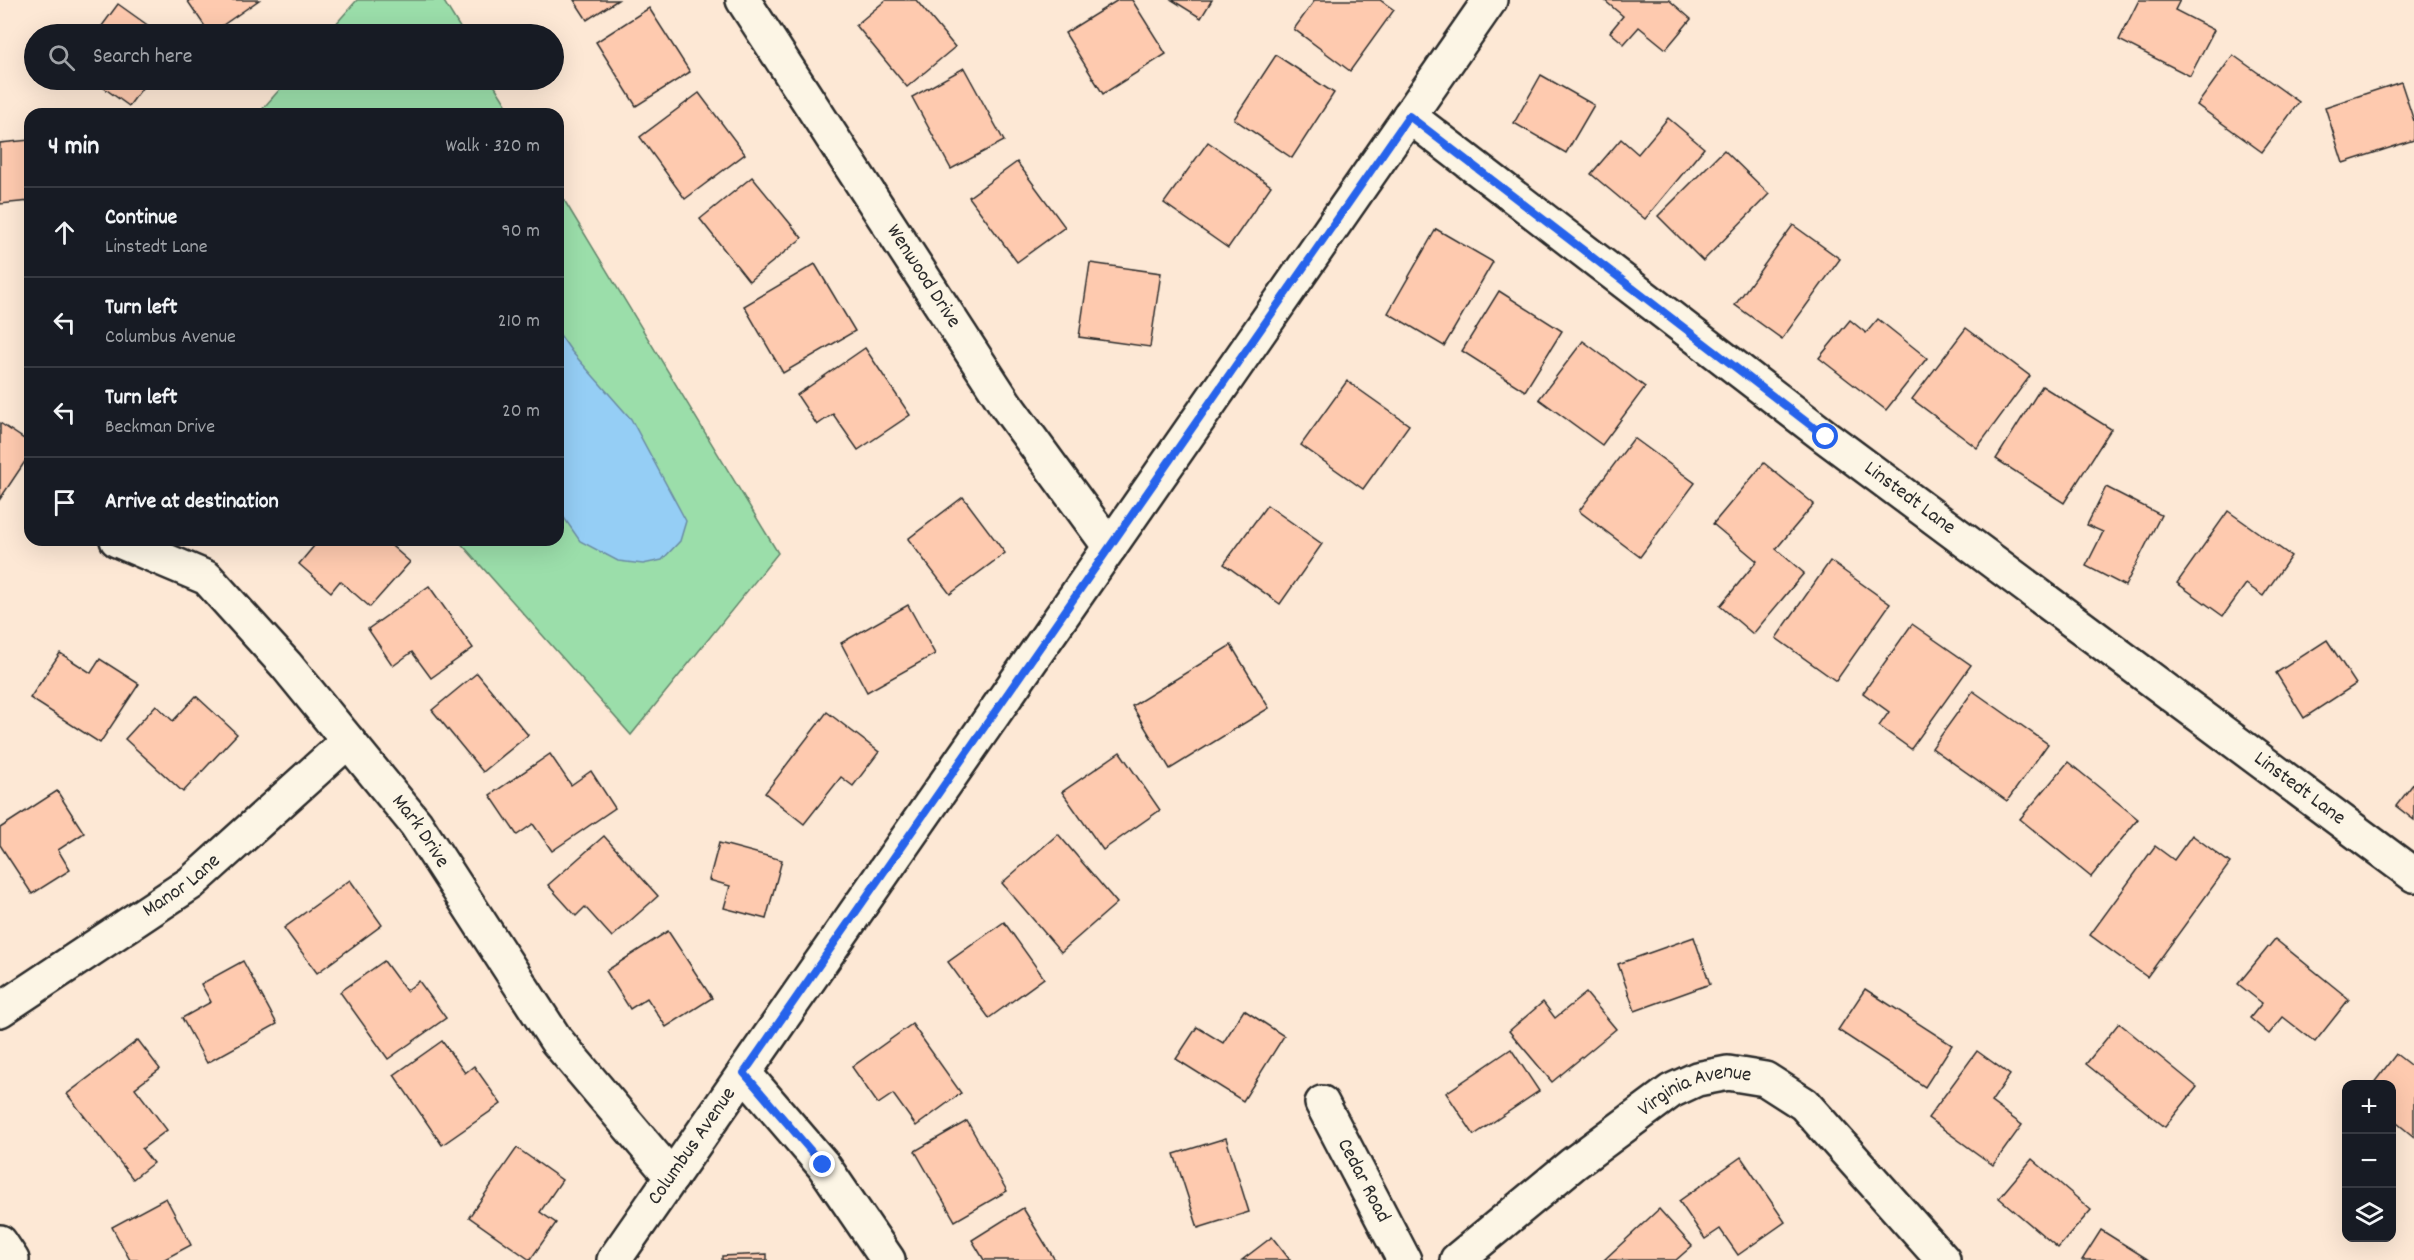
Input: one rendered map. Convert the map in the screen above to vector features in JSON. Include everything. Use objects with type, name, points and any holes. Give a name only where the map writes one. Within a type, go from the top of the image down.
[{"type":"street","name":"Wenwood Drive","points":[[743,0],[1006,405],[1110,547]]},
{"type":"street","name":"Columbus Avenue","points":[[614,1260],[1490,0]]},
{"type":"street","name":"Linstedt Lane","points":[[1409,116],[1826,437],[2414,875]]},
{"type":"street","name":"Mark Drive","points":[[131,546],[207,578],[286,664],[416,824],[556,1040],[672,1177]]},
{"type":"street","name":"Manor Lane","points":[[0,1010],[191,884],[348,741]]},
{"type":"street","points":[[744,1073],[823,1165],[888,1260]]},
{"type":"street","name":"Virginia Avenue","points":[[1457,1260],[1573,1164],[1671,1091],[1697,1079],[1728,1073],[1765,1079],[1804,1104],[1943,1260]]},
{"type":"street","name":"Cedar Road","points":[[1322,1103],[1404,1260]]},
{"type":"street","points":[[0,1242],[12,1260]]},
{"type":"green space","points":[[357,0],[443,0],[458,24],[336,24]]},
{"type":"green space","points":[[279,90],[497,90],[508,108],[263,108]]},
{"type":"green space","points":[[564,200],[778,553],[631,735],[463,546],[564,546]]},
{"type":"water","points":[[564,341],[631,419],[686,521],[680,541],[662,560],[643,564],[618,561],[580,541],[564,518]]},
{"type":"building","points":[[187,0],[259,0],[224,24],[203,24]]},
{"type":"building","points":[[574,0],[618,0],[587,20]]},
{"type":"building","points":[[886,0],[916,0],[955,47],[907,87],[856,25]]},
{"type":"building","points":[[1118,0],[1132,0],[1166,54],[1103,94],[1065,33]]},
{"type":"building","points":[[1172,0],[1212,0],[1201,18]]},
{"type":"building","points":[[1315,0],[1380,0],[1394,10],[1350,71],[1294,29]]},
{"type":"building","points":[[1604,0],[1669,0],[1691,19],[1666,49],[1639,27],[1624,44],[1610,32],[1623,16]]},
{"type":"building","points":[[2139,0],[2180,0],[2175,10],[2214,30],[2190,76],[2119,40]]},
{"type":"building","points":[[118,4],[146,24],[103,24]]},
{"type":"building","points":[[649,8],[690,72],[636,106],[596,42]]},
{"type":"building","points":[[1276,55],[1334,93],[1292,158],[1234,119]]},
{"type":"building","points":[[2233,55],[2299,102],[2262,152],[2197,105]]},
{"type":"building","points":[[964,68],[1004,141],[951,169],[912,97]]},
{"type":"building","points":[[1541,75],[1594,105],[1566,153],[1514,123]]},
{"type":"building","points":[[2401,82],[2414,121],[2414,140],[2343,163],[2325,107]]},
{"type":"building","points":[[107,90],[141,90],[129,106]]},
{"type":"building","points":[[699,93],[745,154],[685,199],[640,137]]},
{"type":"building","points":[[1668,118],[1704,148],[1645,219],[1591,174],[1621,139],[1638,154]]},
{"type":"building","points":[[24,141],[24,202],[0,204],[0,143]]},
{"type":"building","points":[[1208,142],[1271,186],[1228,248],[1164,203]]},
{"type":"building","points":[[1724,150],[1769,194],[1703,261],[1658,216]]},
{"type":"building","points":[[1017,162],[1065,227],[1017,262],[969,197]]},
{"type":"building","points":[[752,177],[802,238],[749,281],[700,219]]},
{"type":"building","points":[[1793,225],[1840,259],[1782,339],[1735,305]]},
{"type":"building","points":[[1436,229],[1493,262],[1444,346],[1388,313]]},
{"type":"building","points":[[1090,263],[1161,273],[1150,347],[1079,337]]},
{"type":"building","points":[[815,264],[855,331],[783,373],[744,306]]},
{"type":"building","points":[[1499,291],[1562,331],[1525,391],[1462,351]]},
{"type":"building","points":[[1878,319],[1927,358],[1886,410],[1819,358],[1850,320],[1866,333]]},
{"type":"building","points":[[1966,328],[2030,376],[1977,448],[1912,399]]},
{"type":"building","points":[[1583,341],[1645,387],[1602,445],[1539,399]]},
{"type":"building","points":[[865,348],[910,415],[858,450],[833,414],[817,425],[797,395]]},
{"type":"building","points":[[1347,381],[1409,425],[1363,489],[1301,445]]},
{"type":"building","points":[[2042,386],[2111,429],[2064,503],[1996,459]]},
{"type":"building","points":[[0,423],[24,439],[24,463],[0,499]]},
{"type":"building","points":[[1634,438],[1695,483],[1640,557],[1579,511]]},
{"type":"building","points":[[1764,463],[1814,504],[1776,549],[1804,573],[1753,634],[1720,606],[1757,561],[1713,524]]},
{"type":"building","points":[[2106,487],[2161,515],[2125,586],[2086,566],[2103,532],[2087,525]]},
{"type":"building","points":[[963,497],[1005,553],[950,594],[908,539]]},
{"type":"building","points":[[1267,505],[1322,544],[1280,604],[1224,564]]},
{"type":"building","points":[[2228,511],[2291,556],[2263,596],[2246,584],[2223,616],[2177,583]]},
{"type":"building","points":[[314,546],[392,546],[410,562],[370,607],[340,581],[331,592],[299,564]]},
{"type":"building","points":[[1830,561],[1890,604],[1836,681],[1776,638]]},
{"type":"building","points":[[429,586],[473,648],[431,678],[412,652],[393,666],[368,629]]},
{"type":"building","points":[[908,605],[935,654],[867,692],[841,643]]},
{"type":"building","points":[[1912,624],[1971,665],[1911,749],[1879,726],[1889,712],[1863,693]]},
{"type":"building","points":[[2327,640],[2356,684],[2304,718],[2276,673]]},
{"type":"building","points":[[1231,645],[1269,708],[1170,769],[1132,706]]},
{"type":"building","points":[[60,653],[91,673],[100,659],[139,684],[100,743],[30,698]]},
{"type":"building","points":[[477,673],[528,735],[483,772],[432,710]]},
{"type":"building","points":[[1973,691],[2048,744],[2007,801],[1932,748]]},
{"type":"building","points":[[196,696],[237,734],[183,792],[125,739],[156,705],[173,721]]},
{"type":"building","points":[[827,712],[879,752],[853,786],[841,777],[804,824],[765,793]]},
{"type":"building","points":[[1120,752],[1160,810],[1103,850],[1062,792]]},
{"type":"building","points":[[550,754],[571,785],[591,771],[615,808],[552,851],[533,824],[517,835],[490,795]]},
{"type":"building","points":[[2068,762],[2138,819],[2091,877],[2020,819]]},
{"type":"building","points":[[2414,783],[2414,820],[2396,806]]},
{"type":"building","points":[[57,791],[84,833],[58,850],[70,870],[32,894],[0,845],[0,828]]},
{"type":"building","points":[[1058,834],[1117,903],[1061,952],[1002,883]]},
{"type":"building","points":[[2192,835],[2230,863],[2147,977],[2090,935],[2155,846],[2174,860]]},
{"type":"building","points":[[604,836],[658,896],[612,937],[585,907],[576,916],[548,885]]},
{"type":"building","points":[[719,843],[782,860],[766,919],[724,908],[730,886],[709,880]]},
{"type":"building","points":[[350,880],[382,925],[317,973],[284,928]]},
{"type":"building","points":[[1004,922],[1044,978],[989,1018],[948,962]]},
{"type":"building","points":[[668,931],[712,998],[666,1027],[647,998],[630,1009],[606,971]]},
{"type":"building","points":[[1694,937],[1710,984],[1635,1011],[1618,964]]},
{"type":"building","points":[[2275,939],[2349,999],[2315,1042],[2283,1017],[2269,1034],[2250,1018],[2262,1003],[2238,984]]},
{"type":"building","points":[[243,961],[277,1024],[207,1063],[182,1018],[211,1002],[201,984]]},
{"type":"building","points":[[384,961],[406,991],[419,981],[446,1018],[388,1059],[340,992]]},
{"type":"building","points":[[1865,989],[1952,1045],[1925,1087],[1838,1030]]},
{"type":"building","points":[[1586,993],[1616,1029],[1552,1082],[1509,1031],[1543,1002],[1555,1018]]},
{"type":"building","points":[[1244,1010],[1284,1036],[1243,1101],[1176,1059],[1197,1027],[1223,1043]]},
{"type":"building","points":[[2119,1023],[2197,1087],[2165,1127],[2086,1064]]},
{"type":"building","points":[[912,1024],[961,1093],[916,1126],[893,1094],[878,1104],[852,1067]]},
{"type":"building","points":[[138,1040],[160,1069],[135,1088],[167,1130],[142,1149],[153,1163],[133,1179],[67,1094]]},
{"type":"building","points":[[442,1041],[465,1073],[474,1066],[501,1104],[442,1145],[394,1075]]},
{"type":"building","points":[[1511,1049],[1539,1091],[1474,1135],[1446,1093]]},
{"type":"building","points":[[1977,1051],[2010,1075],[1991,1102],[2022,1125],[1993,1165],[1928,1118]]},
{"type":"building","points":[[2396,1054],[2414,1068],[2414,1137],[2396,1122],[2396,1080],[2376,1080]]},
{"type":"building","points":[[967,1121],[1007,1191],[955,1221],[915,1151]]},
{"type":"building","points":[[1226,1138],[1249,1212],[1198,1228],[1174,1154]]},
{"type":"building","points":[[517,1148],[562,1180],[540,1212],[556,1223],[530,1260],[469,1217]]},
{"type":"building","points":[[1741,1157],[1785,1222],[1738,1255],[1720,1229],[1705,1239],[1679,1201]]},
{"type":"building","points":[[2032,1159],[2091,1210],[2058,1248],[1999,1198]]},
{"type":"building","points":[[166,1198],[191,1245],[163,1260],[130,1260],[112,1227]]},
{"type":"building","points":[[1023,1208],[1055,1260],[984,1260],[972,1240]]},
{"type":"building","points":[[1659,1209],[1692,1246],[1676,1260],[1604,1260]]},
{"type":"building","points":[[2101,1230],[2149,1260],[2082,1260]]},
{"type":"building","points":[[1272,1237],[1290,1260],[1242,1260]]},
{"type":"building","points":[[767,1254],[767,1260],[722,1260],[722,1256]]},
{"type":"route","points":[[823,1165],[744,1073],[1409,116],[1826,437]]}]
